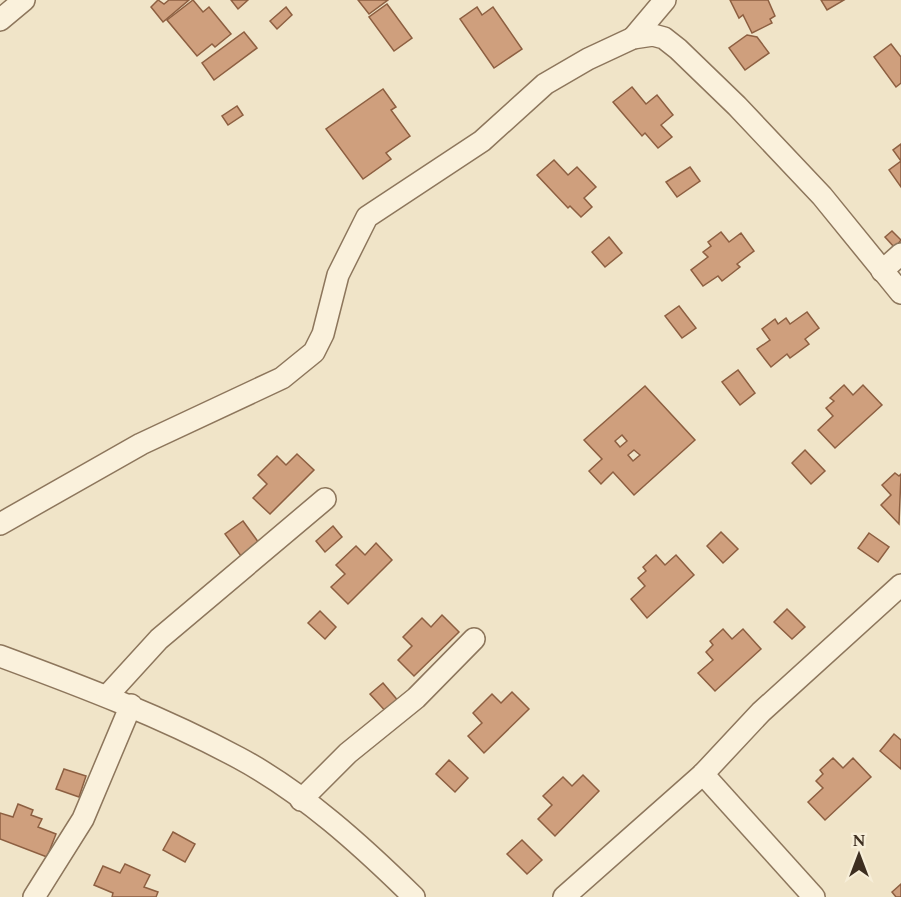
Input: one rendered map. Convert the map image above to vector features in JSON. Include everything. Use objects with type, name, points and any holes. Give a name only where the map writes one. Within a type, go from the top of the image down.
[{"type":"street","points":[[0,20],[24,0]]},
{"type":"street","points":[[633,38],[665,0]]},
{"type":"street","points":[[0,524],[141,444],[282,378],[314,352],[323,334],[338,276],[367,217],[482,141],[545,84],[588,59],[633,38],[653,36],[664,38],[678,49],[737,106],[822,196],[901,292]]},
{"type":"street","points":[[882,271],[901,254]]},
{"type":"street","points":[[107,696],[175,624],[325,499]]},
{"type":"street","points":[[564,897],[703,774],[760,712],[901,585]]},
{"type":"street","points":[[301,800],[348,753],[416,698],[474,639]]},
{"type":"street","points":[[0,656],[131,705],[241,759],[355,841],[414,897]]},
{"type":"street","points":[[34,897],[83,819],[131,705]]},
{"type":"street","points":[[703,774],[814,897]]},
{"type":"building","points":[[158,0],[164,4],[169,0],[189,0],[163,22],[151,7]]},
{"type":"building","points":[[193,0],[203,12],[209,7],[231,34],[215,47],[212,44],[197,56],[167,20]]},
{"type":"building","points":[[231,0],[248,0],[238,9]]},
{"type":"building","points":[[358,0],[388,0],[369,14]]},
{"type":"building","points":[[730,0],[768,0],[775,16],[770,19],[772,23],[752,33],[743,15],[739,18]]},
{"type":"building","points":[[821,0],[844,0],[827,10]]},
{"type":"building","points":[[387,4],[412,38],[394,51],[369,17]]},
{"type":"building","points":[[286,7],[292,15],[277,29],[270,21]]},
{"type":"building","points":[[477,7],[482,15],[493,7],[522,49],[494,68],[460,19]]},
{"type":"building","points":[[244,32],[257,48],[214,80],[202,63]]},
{"type":"building","points":[[747,35],[757,37],[769,53],[745,70],[729,48]]},
{"type":"building","points":[[891,44],[901,57],[901,83],[896,87],[874,57]]},
{"type":"building","points":[[632,87],[646,104],[657,95],[673,115],[661,125],[672,137],[658,148],[645,133],[642,136],[613,102]]},
{"type":"building","points":[[383,89],[396,107],[391,110],[410,136],[386,153],[391,159],[363,179],[326,129]]},
{"type":"building","points":[[237,106],[243,115],[228,125],[222,116]]},
{"type":"building","points":[[901,144],[901,161],[893,150]]},
{"type":"building","points":[[554,160],[568,175],[577,167],[596,187],[584,198],[592,207],[581,217],[570,206],[568,208],[537,175]]},
{"type":"building","points":[[901,161],[901,187],[889,170]]},
{"type":"building","points":[[690,167],[700,181],[677,197],[666,182]]},
{"type":"building","points":[[892,231],[901,240],[895,248],[885,237]]},
{"type":"building","points":[[721,232],[729,242],[741,233],[754,251],[737,264],[740,267],[722,281],[718,276],[703,286],[691,270],[708,257],[703,252],[711,246],[708,242]]},
{"type":"building","points":[[609,237],[622,253],[605,267],[592,252]]},
{"type":"building","points":[[679,306],[696,328],[682,338],[665,316]]},
{"type":"building","points":[[807,312],[819,328],[805,339],[809,344],[790,358],[787,354],[771,367],[757,349],[770,340],[762,329],[775,319],[778,324],[786,318],[790,324]]},
{"type":"building","points":[[738,370],[755,393],[740,405],[722,382]]},
{"type":"building","points":[[844,385],[853,395],[863,385],[882,405],[835,448],[818,430],[833,416],[826,408],[834,401],[830,398]]},
{"type":"building","points":[[645,386],[695,440],[634,495],[613,472],[601,484],[589,471],[602,459],[584,440]],"holes":[[[622,435],[627,441],[620,447],[615,441]],[[634,450],[640,455],[633,461],[628,455]]]},
{"type":"building","points":[[805,450],[825,471],[811,484],[792,463]]},
{"type":"building","points":[[297,454],[314,470],[270,514],[253,498],[267,484],[258,475],[277,456],[286,465]]},
{"type":"building","points":[[895,473],[899,476],[901,474],[899,524],[881,505],[891,495],[882,485]]},
{"type":"building","points":[[243,521],[259,543],[241,556],[225,534]]},
{"type":"building","points":[[333,526],[342,537],[325,552],[316,541]]},
{"type":"building","points":[[721,532],[738,549],[723,563],[707,546]]},
{"type":"building","points":[[869,533],[889,547],[878,562],[858,548]]},
{"type":"building","points":[[376,543],[392,560],[348,604],[331,587],[345,574],[336,565],[356,546],[365,555]]},
{"type":"building","points":[[656,555],[665,565],[676,555],[694,575],[647,618],[631,599],[645,586],[638,578],[646,571],[643,567]]},
{"type":"building","points":[[787,609],[805,627],[792,639],[774,622]]},
{"type":"building","points":[[320,611],[336,627],[325,639],[308,623]]},
{"type":"building","points":[[442,615],[459,632],[414,676],[398,660],[412,646],[403,637],[422,618],[431,627]]},
{"type":"building","points":[[723,629],[732,639],[743,629],[761,649],[715,691],[698,673],[713,660],[706,652],[713,645],[710,641]]},
{"type":"building","points":[[383,683],[400,703],[388,714],[370,694]]},
{"type":"building","points":[[512,692],[529,709],[484,753],[468,736],[482,723],[473,713],[492,694],[501,703]]},
{"type":"building","points":[[894,734],[901,740],[901,769],[880,751]]},
{"type":"building","points":[[833,758],[843,768],[853,758],[871,777],[825,820],[808,802],[823,788],[816,781],[823,774],[820,770]]},
{"type":"building","points":[[449,760],[468,778],[455,792],[436,774]]},
{"type":"building","points":[[64,769],[86,776],[79,797],[56,789]]},
{"type":"building","points":[[583,775],[599,791],[555,836],[538,819],[552,805],[543,796],[563,777],[572,786]]},
{"type":"building","points":[[18,804],[33,810],[31,815],[42,819],[38,827],[56,834],[47,857],[0,839],[0,813],[13,817]]},
{"type":"building","points":[[173,832],[195,844],[185,862],[163,850]]},
{"type":"building","points":[[522,840],[542,860],[527,874],[507,854]]},
{"type":"building","points":[[125,864],[150,875],[144,887],[158,892],[156,897],[112,897],[113,893],[94,885],[103,866],[120,873]]},
{"type":"building","points":[[901,884],[901,897],[896,897],[892,892]]}]
